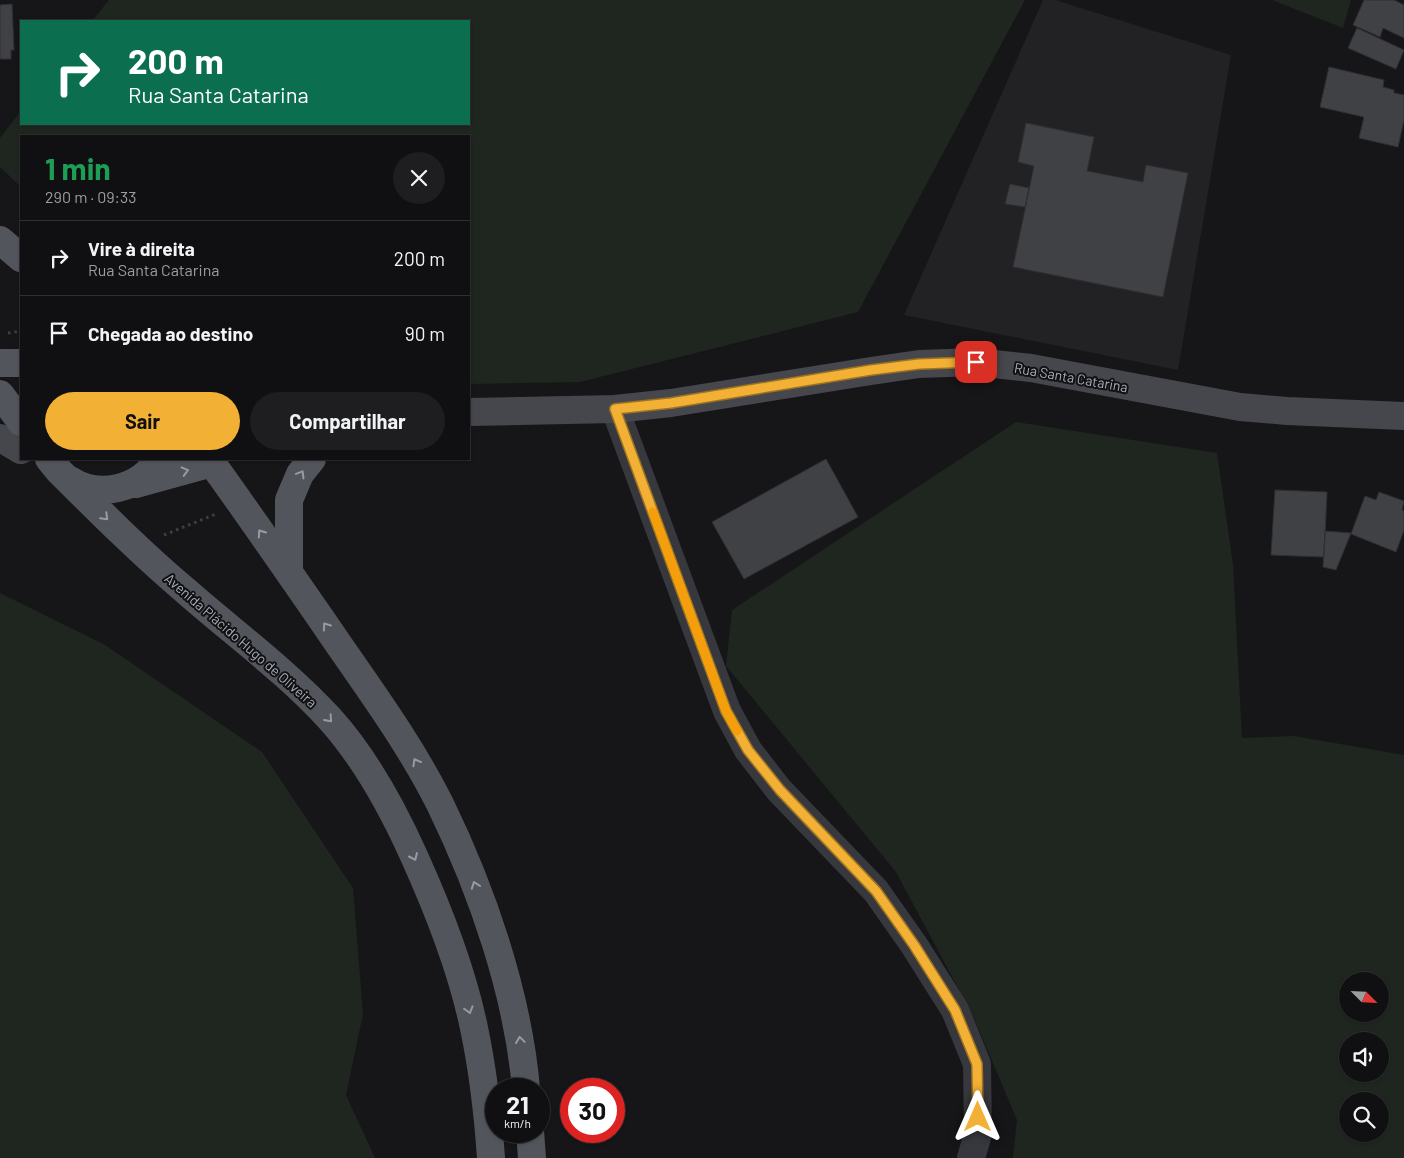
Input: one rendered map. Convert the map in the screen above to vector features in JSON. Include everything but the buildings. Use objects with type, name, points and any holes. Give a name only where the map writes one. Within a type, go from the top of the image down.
[{"type":"main road","points":[[0,240],[20,257]]},
{"type":"main road","name":"Rua Santa Catarina","points":[[470,412],[615,409],[671,403],[871,370],[919,364],[976,362],[1031,368],[1240,407],[1404,416]]},
{"type":"main road","points":[[0,363],[20,363]]},
{"type":"main road","points":[[0,394],[20,421]]},
{"type":"main road","points":[[0,438],[20,449]]},
{"type":"main road","points":[[124,487],[141,478],[155,465],[158,460]]},
{"type":"main road","points":[[48,462],[72,481],[88,488],[106,490],[124,487],[216,460],[241,504],[412,754],[440,804],[472,877],[502,962],[517,1026],[524,1078]]},
{"type":"main road","points":[[289,572],[289,500],[300,474],[311,460]]},
{"type":"main road","name":"Avenida Plácido Hugo de Oliveira","points":[[48,462],[136,547],[285,675],[330,720],[368,769],[398,822],[431,894],[457,966],[474,1027],[488,1112],[491,1158]]},
{"type":"main road","points":[[531,1143],[532,1158]]},
{"type":"street","points":[[615,409],[726,711],[748,750],[780,790],[876,891],[914,945],[955,1010],[977,1064],[978,1134],[971,1158]]},
{"type":"path","points":[[0,335],[20,331]]},
{"type":"path","points":[[136,547],[241,504]]},
{"type":"shaded area","points":[[109,0],[1025,0],[858,312],[580,382],[470,384],[470,135],[20,135],[20,186],[0,167],[0,138],[20,112],[20,125],[470,125],[470,20],[93,20]]},
{"type":"shaded area","points":[[1043,0],[1055,0],[1231,55],[1178,370],[904,315]]},
{"type":"shaded area","points":[[1272,0],[1351,0],[1343,28]]},
{"type":"shaded area","points":[[1016,422],[1217,453],[1233,565],[1242,738],[1294,736],[1404,755],[1404,1158],[1013,1158],[1017,1120],[973,1016],[896,872],[726,666],[732,610]]},
{"type":"shaded area","points":[[0,593],[105,645],[262,752],[353,888],[363,1014],[346,1095],[375,1158],[0,1158]]},
{"type":"slow traffic","points":[[653,512],[726,711],[737,731]]},
{"type":"route","points":[[976,362],[919,364],[871,370],[671,403],[615,409],[726,711],[748,750],[780,790],[876,891],[914,945],[955,1010],[977,1064],[978,1117]]}]
